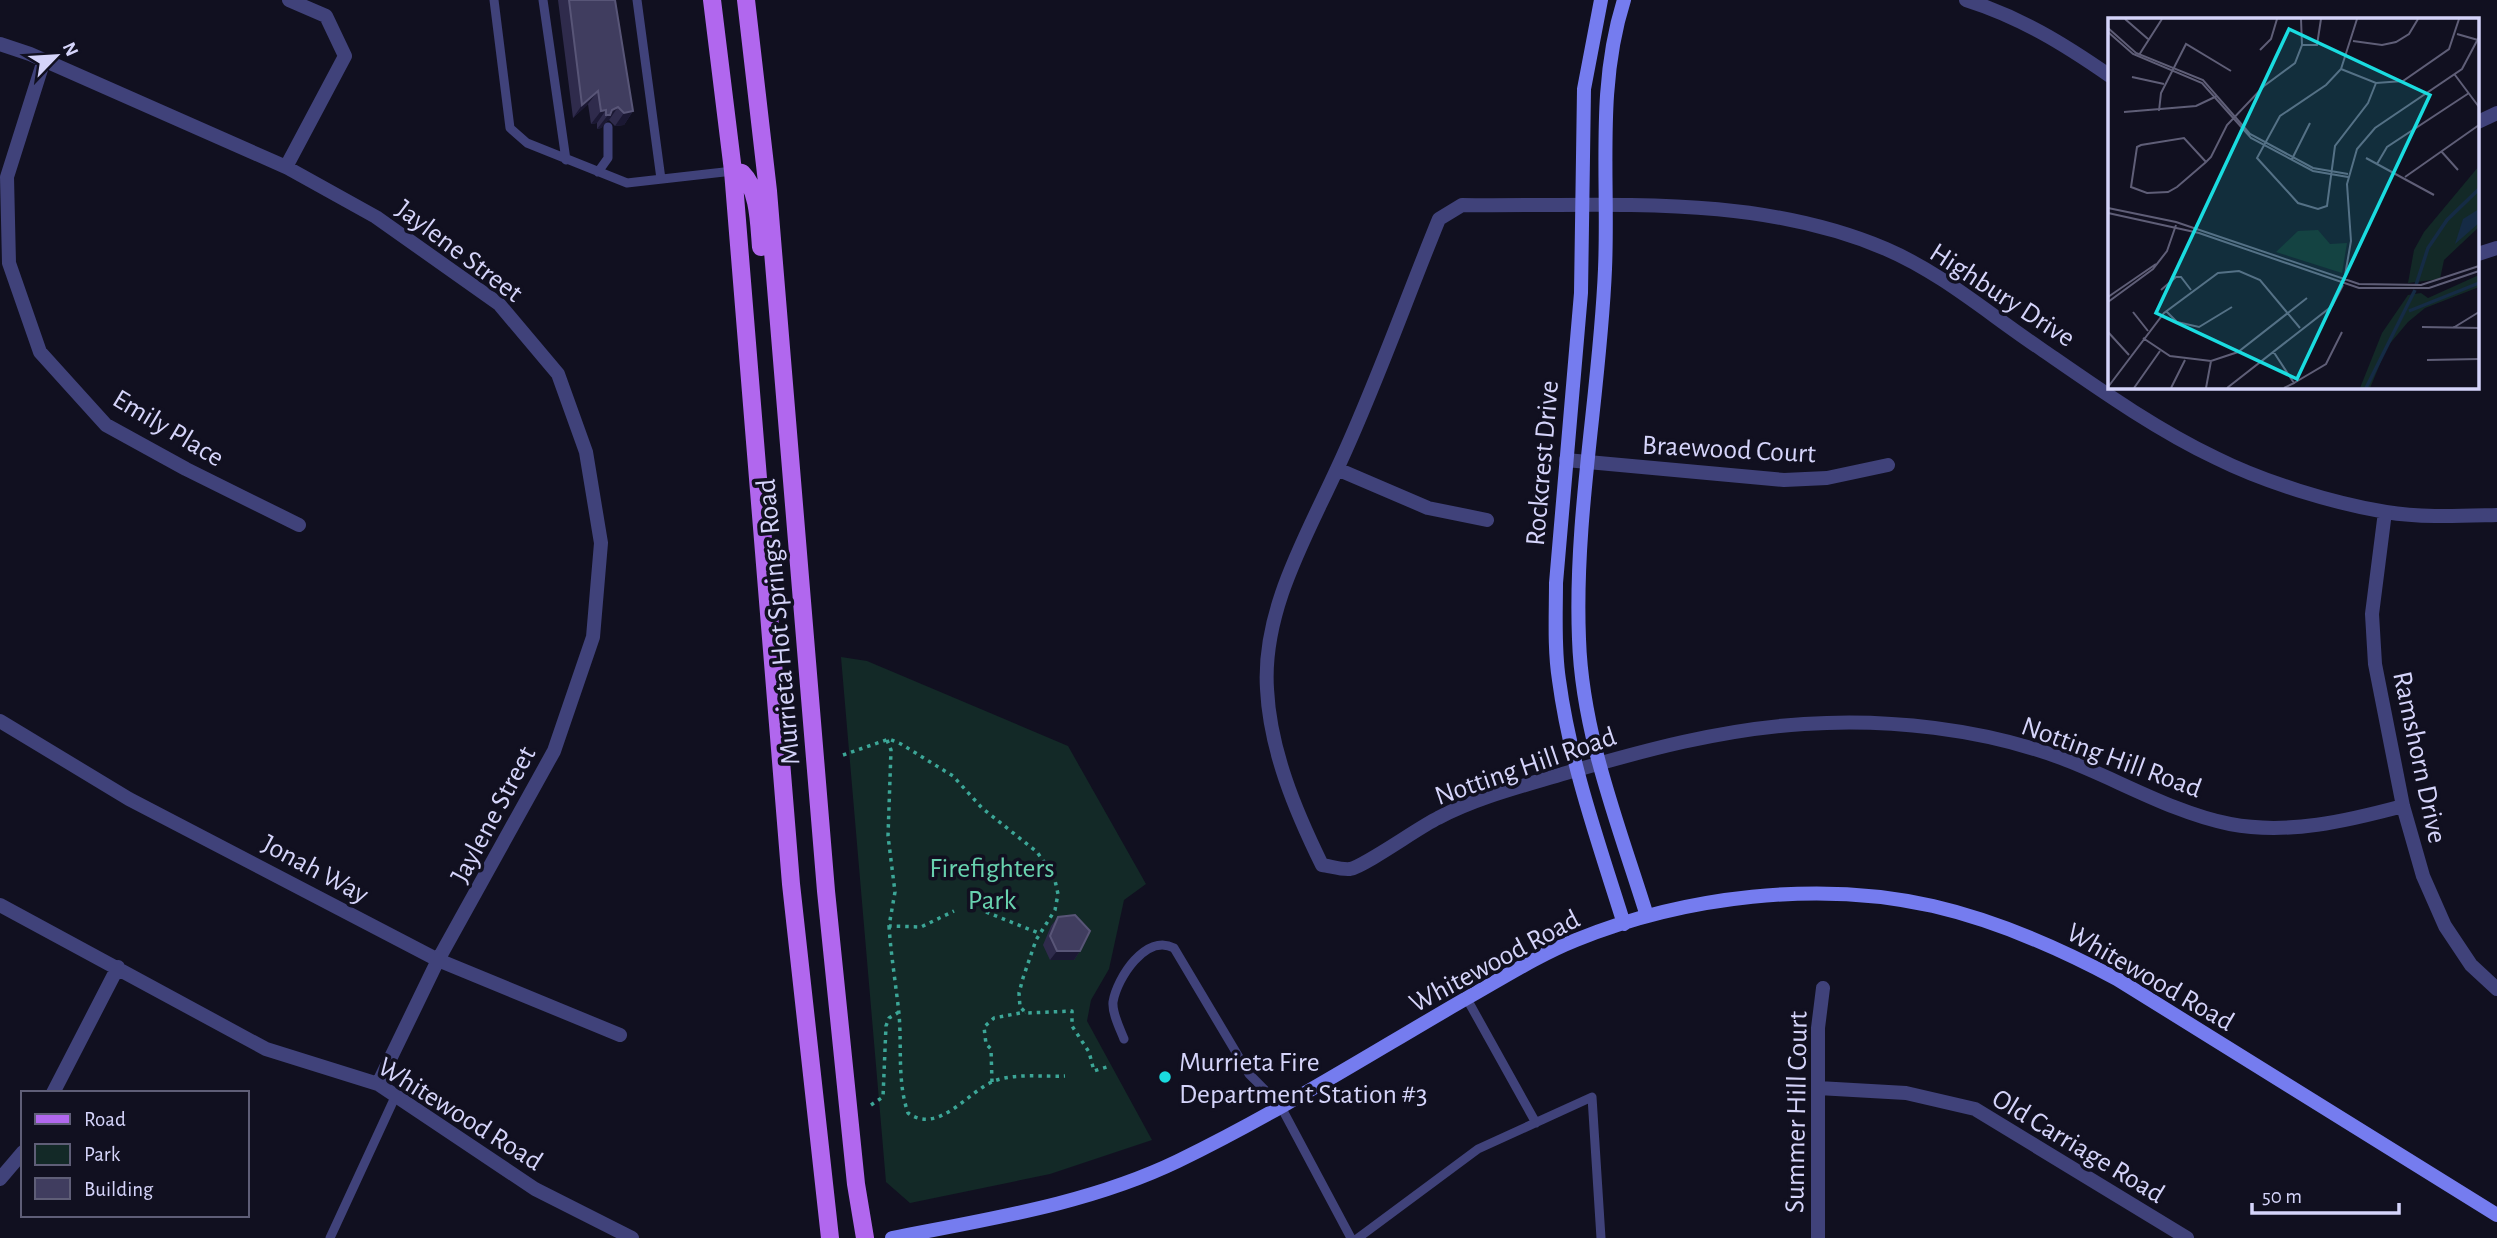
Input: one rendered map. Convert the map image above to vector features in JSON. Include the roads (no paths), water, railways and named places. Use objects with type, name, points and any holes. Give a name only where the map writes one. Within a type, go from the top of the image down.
[{"type":"main road","name":"Murrieta Hot Springs Road","points":[[712,0],[733,171],[791,884],[830,1238]]},
{"type":"main road","name":"Murrieta Hot Springs Road","points":[[746,0],[768,191],[826,891],[856,1184],[865,1238]]},
{"type":"main road","points":[[733,171],[747,177],[755,202],[770,342],[772,353],[781,362]]},
{"type":"street","points":[[286,167],[345,56],[326,16],[289,0]]},
{"type":"street","name":"Rockcrest Drive","points":[[1601,0],[1584,89],[1581,293],[1556,583],[1556,637],[1564,713],[1578,770],[1624,923]]},
{"type":"street","name":"Rockcrest Drive","points":[[1624,0],[1613,42],[1605,106],[1604,297],[1580,564],[1578,640],[1586,708],[1647,916]]},
{"type":"street","points":[[1966,0],[2006,13],[2066,45],[2108,75]]},
{"type":"street","name":"Jaylene Street","points":[[0,44],[44,60],[286,167],[376,217],[499,304],[558,374],[586,452],[601,543],[593,637],[554,751],[438,960],[378,1084]]},
{"type":"street","name":"Emily Place","points":[[44,60],[7,177],[9,263],[40,352],[106,425],[186,469],[299,525]]},
{"type":"street","points":[[2480,121],[2497,113]]},
{"type":"street","name":"Notting Hill Road","points":[[1583,206],[1462,205],[1439,219],[1337,469],[1309,528],[1277,611],[1266,687],[1270,726],[1297,813],[1322,865],[1350,869],[1461,807],[1600,763],[1722,733],[1806,723],[1852,723],[1961,734],[2057,756],[2194,814],[2229,824],[2264,828],[2311,826],[2403,806]]},
{"type":"street","name":"Highbury Drive","points":[[1583,206],[1711,208],[1774,215],[1839,231],[1888,250],[1945,281],[2042,349],[2216,458],[2291,486],[2385,512],[2497,515]]},
{"type":"street","points":[[2480,253],[2497,248]]},
{"type":"street","name":"Braewood Court","points":[[1566,460],[1784,480],[1828,478],[1888,465]]},
{"type":"street","points":[[1337,469],[1429,508],[1488,520]]},
{"type":"street","name":"Ramshorn Drive","points":[[2385,512],[2372,614],[2375,664],[2403,806],[2423,876],[2445,926],[2471,965],[2497,989]]},
{"type":"street","name":"Jonah Way","points":[[0,721],[129,799],[438,960],[620,1035]]},
{"type":"street","name":"Whitewood Road","points":[[892,1238],[1107,1191],[1175,1163],[1252,1124],[1280,1105],[1574,941],[1624,923],[1688,905],[1731,900],[1851,897],[1931,906],[1999,925],[2071,954],[2117,979],[2497,1215]]},
{"type":"street","name":"Whitewood Road","points":[[0,905],[266,1049],[378,1084],[535,1189],[632,1238]]},
{"type":"street","points":[[54,1091],[118,967]]},
{"type":"street","name":"Summer Hill Court","points":[[1818,1238],[1818,1028],[1823,988]]},
{"type":"street","name":"Old Carriage Road","points":[[1818,1087],[1906,1093],[1975,1109],[2187,1238]]},
{"type":"street","points":[[0,1179],[21,1154]]},
{"type":"lane","points":[[494,0],[510,128],[527,144],[627,183],[733,171]]},
{"type":"lane","points":[[542,0],[566,160]]},
{"type":"lane","points":[[637,0],[661,179]]},
{"type":"lane","points":[[598,172],[608,158],[608,127]]},
{"type":"lane","points":[[1124,1039],[1112,1005],[1120,980],[1137,959],[1156,945],[1166,943],[1174,948],[1249,1074],[1280,1105],[1351,1238]]},
{"type":"lane","points":[[1467,999],[1536,1123]]},
{"type":"lane","points":[[330,1238],[396,1096]]},
{"type":"lane","points":[[1358,1238],[1478,1149],[1592,1097],[1601,1238]]},
{"type":"place","name":"Murrieta Fire Department Station #3","points":[[1165,1077]]},
{"type":"park label","name":"Firefighters Park","points":[[992,883]]}]
